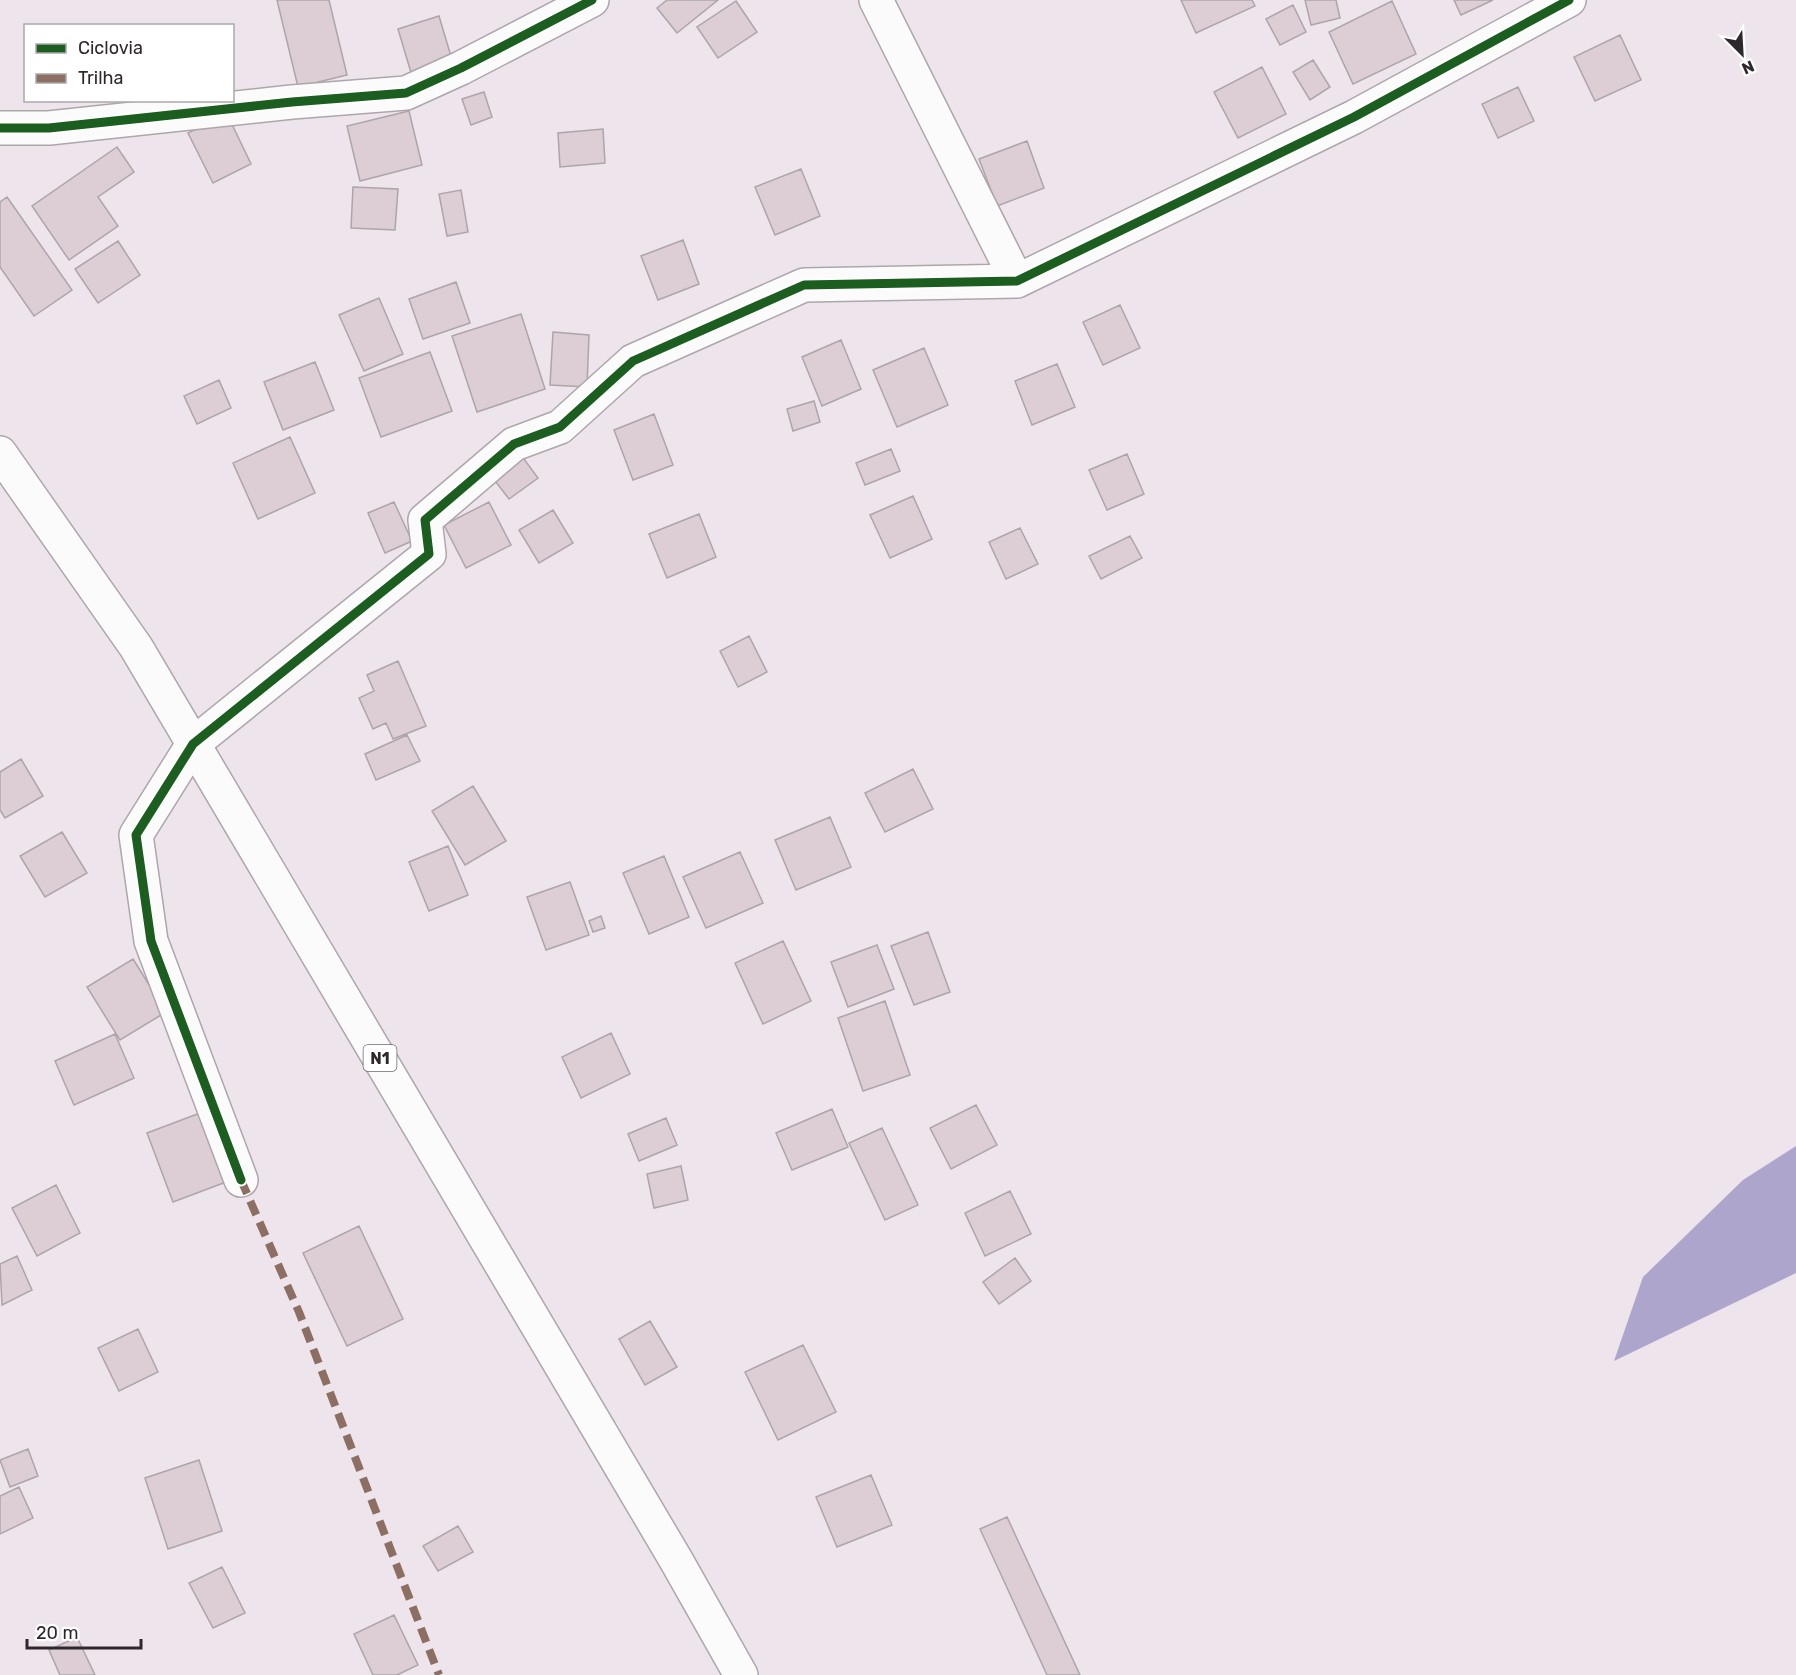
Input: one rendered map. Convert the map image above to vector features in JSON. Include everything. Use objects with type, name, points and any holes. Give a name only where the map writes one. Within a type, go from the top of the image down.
[{"type":"main road","points":[[0,128],[49,128],[269,104],[406,93],[461,68],[592,0]]},
{"type":"main road","points":[[876,0],[1017,281]]},
{"type":"main road","points":[[241,1180],[151,941],[136,836],[193,744],[429,554],[425,520],[514,444],[560,427],[633,361],[804,285],[1017,281],[1354,117],[1569,0]]},
{"type":"main road","name":"N1","points":[[0,453],[136,648],[670,1550],[741,1675]]},
{"type":"shaded area","points":[[1796,1146],[1796,1273],[1614,1361],[1643,1277],[1743,1180]]},
{"type":"building","points":[[277,0],[329,0],[347,75],[298,87]]},
{"type":"building","points":[[667,0],[718,0],[677,33],[657,8]]},
{"type":"building","points":[[1181,0],[1252,0],[1255,6],[1196,33]]},
{"type":"building","points":[[1305,0],[1336,0],[1340,18],[1311,25]]},
{"type":"building","points":[[1454,0],[1493,0],[1461,15]]},
{"type":"building","points":[[736,1],[757,32],[718,58],[697,27]]},
{"type":"building","points":[[1392,1],[1416,54],[1353,84],[1329,32]]},
{"type":"building","points":[[1293,5],[1306,32],[1280,45],[1266,19]]},
{"type":"building","points":[[439,16],[453,63],[412,76],[398,29]]},
{"type":"building","points":[[1620,35],[1641,80],[1595,101],[1574,57]]},
{"type":"building","points":[[1313,60],[1330,87],[1310,100],[1293,72]]},
{"type":"building","points":[[1262,67],[1286,114],[1238,138],[1214,92]]},
{"type":"building","points":[[1518,87],[1534,121],[1498,138],[1482,104]]},
{"type":"building","points":[[484,92],[492,117],[471,125],[462,99]]},
{"type":"building","points":[[409,111],[422,165],[360,181],[347,126]]},
{"type":"building","points":[[227,114],[251,164],[213,183],[188,133]]},
{"type":"building","points":[[603,129],[605,163],[560,167],[558,133]]},
{"type":"building","points":[[1027,141],[1044,188],[997,206],[979,159]]},
{"type":"building","points":[[117,147],[134,172],[98,197],[118,226],[69,260],[32,206]]},
{"type":"building","points":[[801,169],[820,216],[775,235],[755,187]]},
{"type":"building","points":[[353,187],[398,189],[395,230],[351,228]]},
{"type":"building","points":[[461,190],[468,232],[447,236],[439,194]]},
{"type":"building","points":[[7,197],[72,290],[34,316],[0,267],[0,202]]},
{"type":"building","points":[[683,240],[699,284],[658,300],[641,256]]},
{"type":"building","points":[[118,241],[140,275],[98,303],[75,269]]},
{"type":"building","points":[[456,282],[470,323],[423,339],[409,299]]},
{"type":"building","points":[[379,298],[403,354],[364,371],[339,315]]},
{"type":"building","points":[[1120,305],[1140,348],[1103,365],[1083,322]]},
{"type":"building","points":[[521,314],[545,389],[477,412],[452,336]]},
{"type":"building","points":[[553,332],[589,335],[587,387],[550,385]]},
{"type":"building","points":[[841,340],[861,389],[822,406],[802,357]]},
{"type":"building","points":[[924,348],[948,405],[897,427],[873,370]]},
{"type":"building","points":[[430,352],[452,411],[381,437],[359,378]]},
{"type":"building","points":[[315,362],[334,410],[283,430],[264,382]]},
{"type":"building","points":[[1057,364],[1075,407],[1032,425],[1015,381]]},
{"type":"building","points":[[219,380],[231,408],[197,424],[184,396]]},
{"type":"building","points":[[814,401],[820,422],[793,431],[787,409]]},
{"type":"building","points":[[654,414],[673,465],[633,480],[614,430]]},
{"type":"building","points":[[290,437],[315,493],[258,519],[233,463]]},
{"type":"building","points":[[891,449],[900,471],[865,485],[856,463]]},
{"type":"building","points":[[1127,454],[1144,494],[1107,510],[1089,470]]},
{"type":"building","points":[[521,455],[538,478],[509,499],[492,477]]},
{"type":"building","points":[[913,496],[932,539],[890,558],[870,515]]},
{"type":"building","points":[[394,502],[412,541],[385,553],[368,513]]},
{"type":"building","points":[[489,502],[511,545],[466,568],[444,525]]},
{"type":"building","points":[[553,510],[573,543],[539,563],[519,530]]},
{"type":"building","points":[[699,514],[716,557],[667,578],[649,534]]},
{"type":"building","points":[[1020,528],[1038,564],[1006,579],[989,542]]},
{"type":"building","points":[[1130,536],[1142,558],[1101,579],[1089,556]]},
{"type":"building","points":[[749,636],[767,672],[738,687],[720,651]]},
{"type":"building","points":[[398,661],[426,726],[393,739],[386,723],[373,729],[359,698],[374,691],[367,675]]},
{"type":"building","points":[[407,735],[420,761],[376,780],[365,754]]},
{"type":"building","points":[[21,759],[43,796],[5,818],[0,810],[0,772]]},
{"type":"building","points":[[913,769],[933,809],[885,832],[865,793]]},
{"type":"building","points":[[473,786],[506,841],[465,865],[432,811]]},
{"type":"building","points":[[830,817],[851,867],[796,890],[775,840]]},
{"type":"building","points":[[62,832],[87,873],[45,897],[20,856]]},
{"type":"building","points":[[448,846],[468,895],[429,911],[409,862]]},
{"type":"building","points":[[740,852],[763,903],[706,928],[683,877]]},
{"type":"building","points":[[664,856],[689,917],[649,934],[623,873]]},
{"type":"building","points":[[570,882],[589,935],[546,950],[527,897]]},
{"type":"building","points":[[601,916],[605,928],[593,932],[589,921]]},
{"type":"building","points":[[928,932],[950,992],[914,1005],[891,946]]},
{"type":"building","points":[[783,941],[811,1001],[763,1024],[735,963]]},
{"type":"building","points":[[877,945],[894,989],[848,1007],[831,962]]},
{"type":"building","points":[[133,959],[166,1012],[120,1040],[87,987]]},
{"type":"building","points":[[885,1001],[910,1075],[863,1091],[838,1018]]},
{"type":"building","points":[[611,1033],[630,1074],[581,1098],[562,1057]]},
{"type":"building","points":[[115,1034],[134,1078],[74,1105],[55,1061]]},
{"type":"building","points":[[976,1105],[997,1145],[951,1169],[930,1128]]},
{"type":"building","points":[[832,1109],[848,1147],[792,1170],[776,1133]]},
{"type":"building","points":[[200,1113],[226,1182],[173,1202],[147,1133]]},
{"type":"building","points":[[666,1118],[677,1145],[639,1161],[628,1134]]},
{"type":"building","points":[[882,1128],[918,1205],[885,1220],[849,1143]]},
{"type":"building","points":[[681,1166],[688,1200],[654,1208],[647,1174]]},
{"type":"building","points":[[56,1185],[80,1233],[37,1256],[12,1208]]},
{"type":"building","points":[[1010,1191],[1031,1234],[985,1256],[965,1213]]},
{"type":"building","points":[[359,1226],[403,1319],[347,1346],[303,1253]]},
{"type":"building","points":[[17,1256],[32,1290],[2,1305],[0,1264]]},
{"type":"building","points":[[1015,1258],[1031,1281],[999,1304],[983,1282]]},
{"type":"building","points":[[650,1321],[677,1367],[645,1385],[619,1339]]},
{"type":"building","points":[[138,1329],[158,1372],[119,1391],[98,1348]]},
{"type":"building","points":[[803,1345],[836,1412],[778,1440],[745,1372]]},
{"type":"building","points":[[28,1449],[38,1476],[10,1487],[0,1460]]},
{"type":"building","points":[[199,1460],[222,1531],[168,1549],[145,1478]]},
{"type":"building","points":[[871,1475],[892,1525],[837,1547],[816,1497]]},
{"type":"building","points":[[19,1487],[33,1518],[0,1534],[0,1496]]},
{"type":"building","points":[[1007,1517],[1080,1675],[1047,1675],[980,1529]]},
{"type":"building","points":[[458,1526],[473,1552],[438,1571],[423,1546]]},
{"type":"building","points":[[222,1567],[245,1613],[213,1628],[189,1583]]},
{"type":"building","points":[[394,1615],[418,1665],[397,1675],[373,1675],[354,1634]]},
{"type":"building","points":[[77,1637],[95,1675],[60,1675],[49,1650]]},
{"type":"marked path","points":[[241,1180],[299,1312],[439,1675]]},
{"type":"cycle path","points":[[0,128],[49,128],[292,102],[406,93],[461,68],[592,0]]},
{"type":"cycle path","points":[[241,1180],[151,941],[136,835],[193,744],[429,554],[425,520],[514,444],[560,427],[633,361],[804,285],[1017,281],[1354,117],[1569,0]]}]
